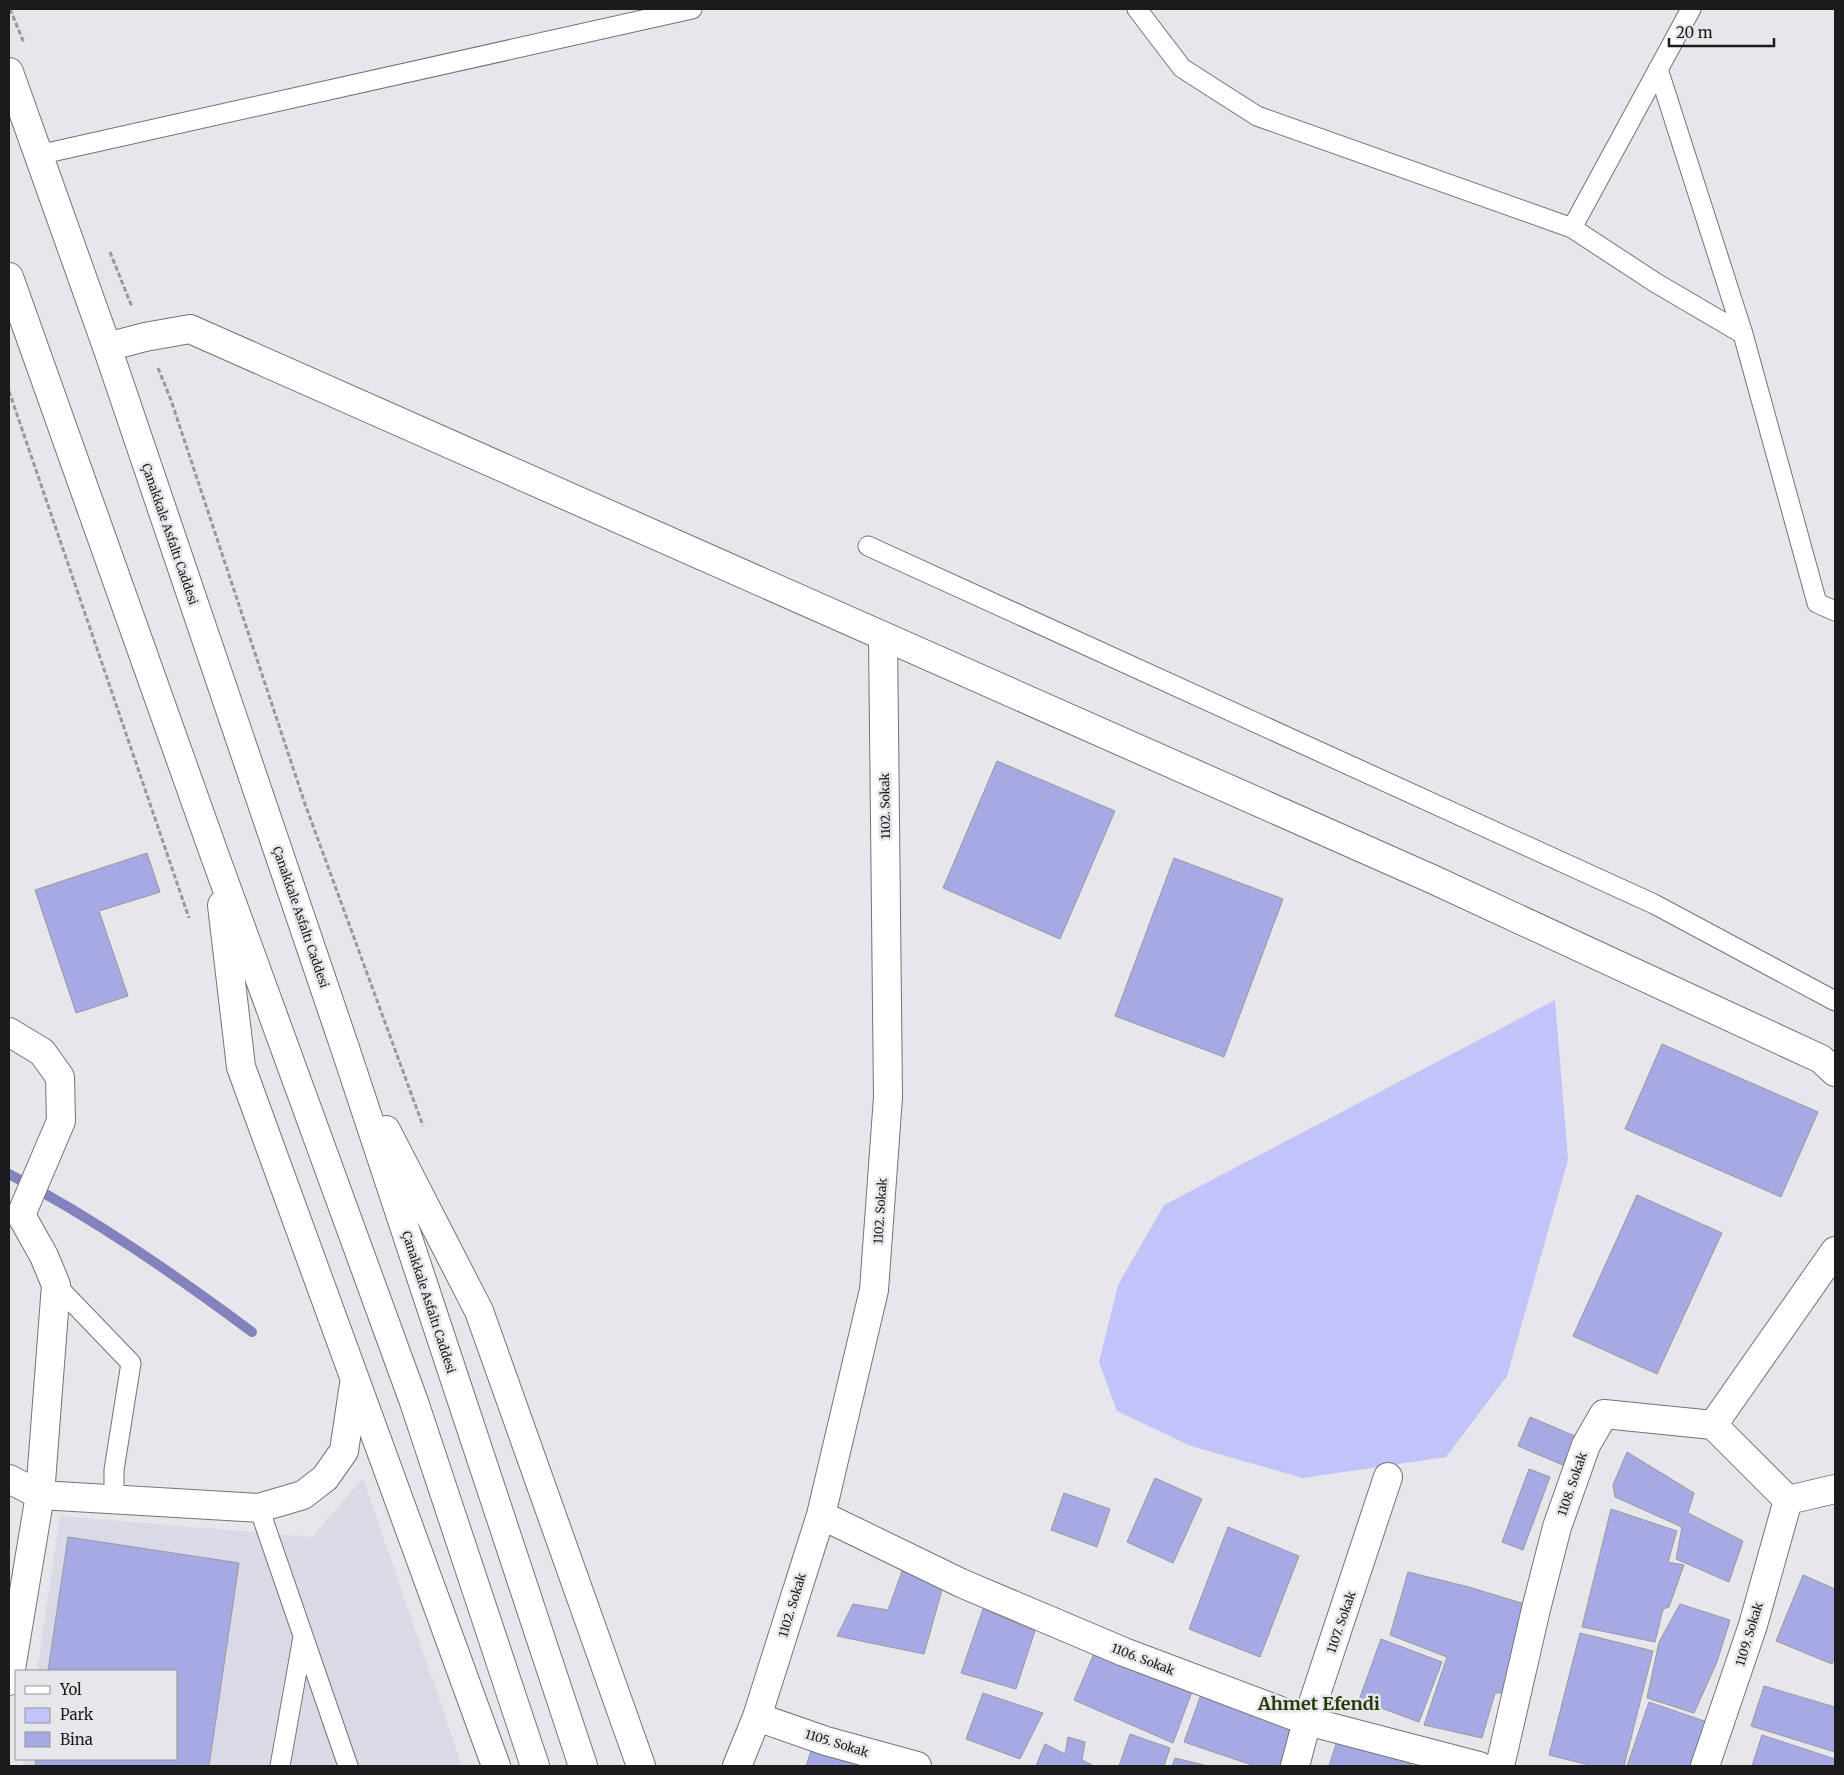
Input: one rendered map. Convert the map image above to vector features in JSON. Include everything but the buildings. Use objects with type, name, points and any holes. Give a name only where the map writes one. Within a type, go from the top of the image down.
[{"type":"main road","name":"Çanakkale Asfaltı Caddesi","points":[[9,72],[107,348],[346,1051],[583,1766]]},
{"type":"main road","points":[[9,278],[216,858],[414,1402],[535,1766]]},
{"type":"main road","points":[[107,348],[145,337],[190,329],[1432,878],[1821,1059],[1835,1072]]},
{"type":"main road","name":"1102. Sokak","points":[[738,1766],[757,1717],[820,1515],[874,1290],[888,1097],[883,636]]},
{"type":"main road","points":[[216,858],[241,1068],[496,1766]]},
{"type":"main road","points":[[9,1032],[42,1052],[60,1077],[61,1121],[21,1215],[44,1256],[56,1285],[40,1495],[9,1681]]},
{"type":"main road","points":[[346,1051],[479,1311],[641,1766]]},
{"type":"main road","points":[[1835,1251],[1713,1425],[1788,1500],[1835,1489]]},
{"type":"main road","points":[[9,1479],[40,1495],[259,1508],[304,1495],[325,1478],[344,1451],[354,1380]]},
{"type":"main road","name":"1108. Sokak","points":[[1500,1766],[1534,1618],[1558,1527],[1586,1445],[1604,1414],[1713,1425]]},
{"type":"main road","name":"1107. Sokak","points":[[1295,1766],[1388,1477]]},
{"type":"main road","name":"1109. Sokak","points":[[1705,1766],[1752,1625],[1788,1500]]},
{"type":"main road","name":"1106. Sokak","points":[[820,1515],[961,1583],[1124,1652],[1308,1721],[1479,1766]]},
{"type":"main road","name":"1105. Sokak","points":[[757,1717],[826,1741],[917,1766]]},
{"type":"lane","points":[[38,155],[692,9]]},
{"type":"lane","points":[[1137,9],[1182,68],[1257,116],[1572,228],[1656,283],[1743,334]]},
{"type":"lane","points":[[1572,228],[1691,9]]},
{"type":"lane","points":[[1658,69],[1743,334],[1817,603],[1835,611]]},
{"type":"lane","points":[[868,546],[1654,904],[1835,1001]]},
{"type":"lane","points":[[56,1285],[130,1363],[114,1470],[114,1499]]},
{"type":"lane","points":[[259,1508],[348,1766]]},
{"type":"lane","points":[[280,1766],[304,1636]]},
{"type":"path","points":[[10,9],[24,44]]},
{"type":"path","points":[[108,247],[171,400],[305,804],[426,1135]]},
{"type":"path","points":[[9,391],[192,927]]},
{"type":"shaded area","points":[[363,1478],[462,1766],[23,1766],[24,1760],[178,1760],[178,1670],[37,1670],[60,1516],[312,1537]]},
{"type":"green space","points":[[1555,1000],[1568,1160],[1507,1376],[1446,1457],[1303,1478],[1191,1446],[1117,1411],[1099,1362],[1118,1285],[1164,1205]]},
{"type":"waterway","points":[[9,1174],[41,1191],[134,1248],[252,1332]]},
{"type":"district","name":"Ahmet Efendi","points":[[1319,1703]]}]
